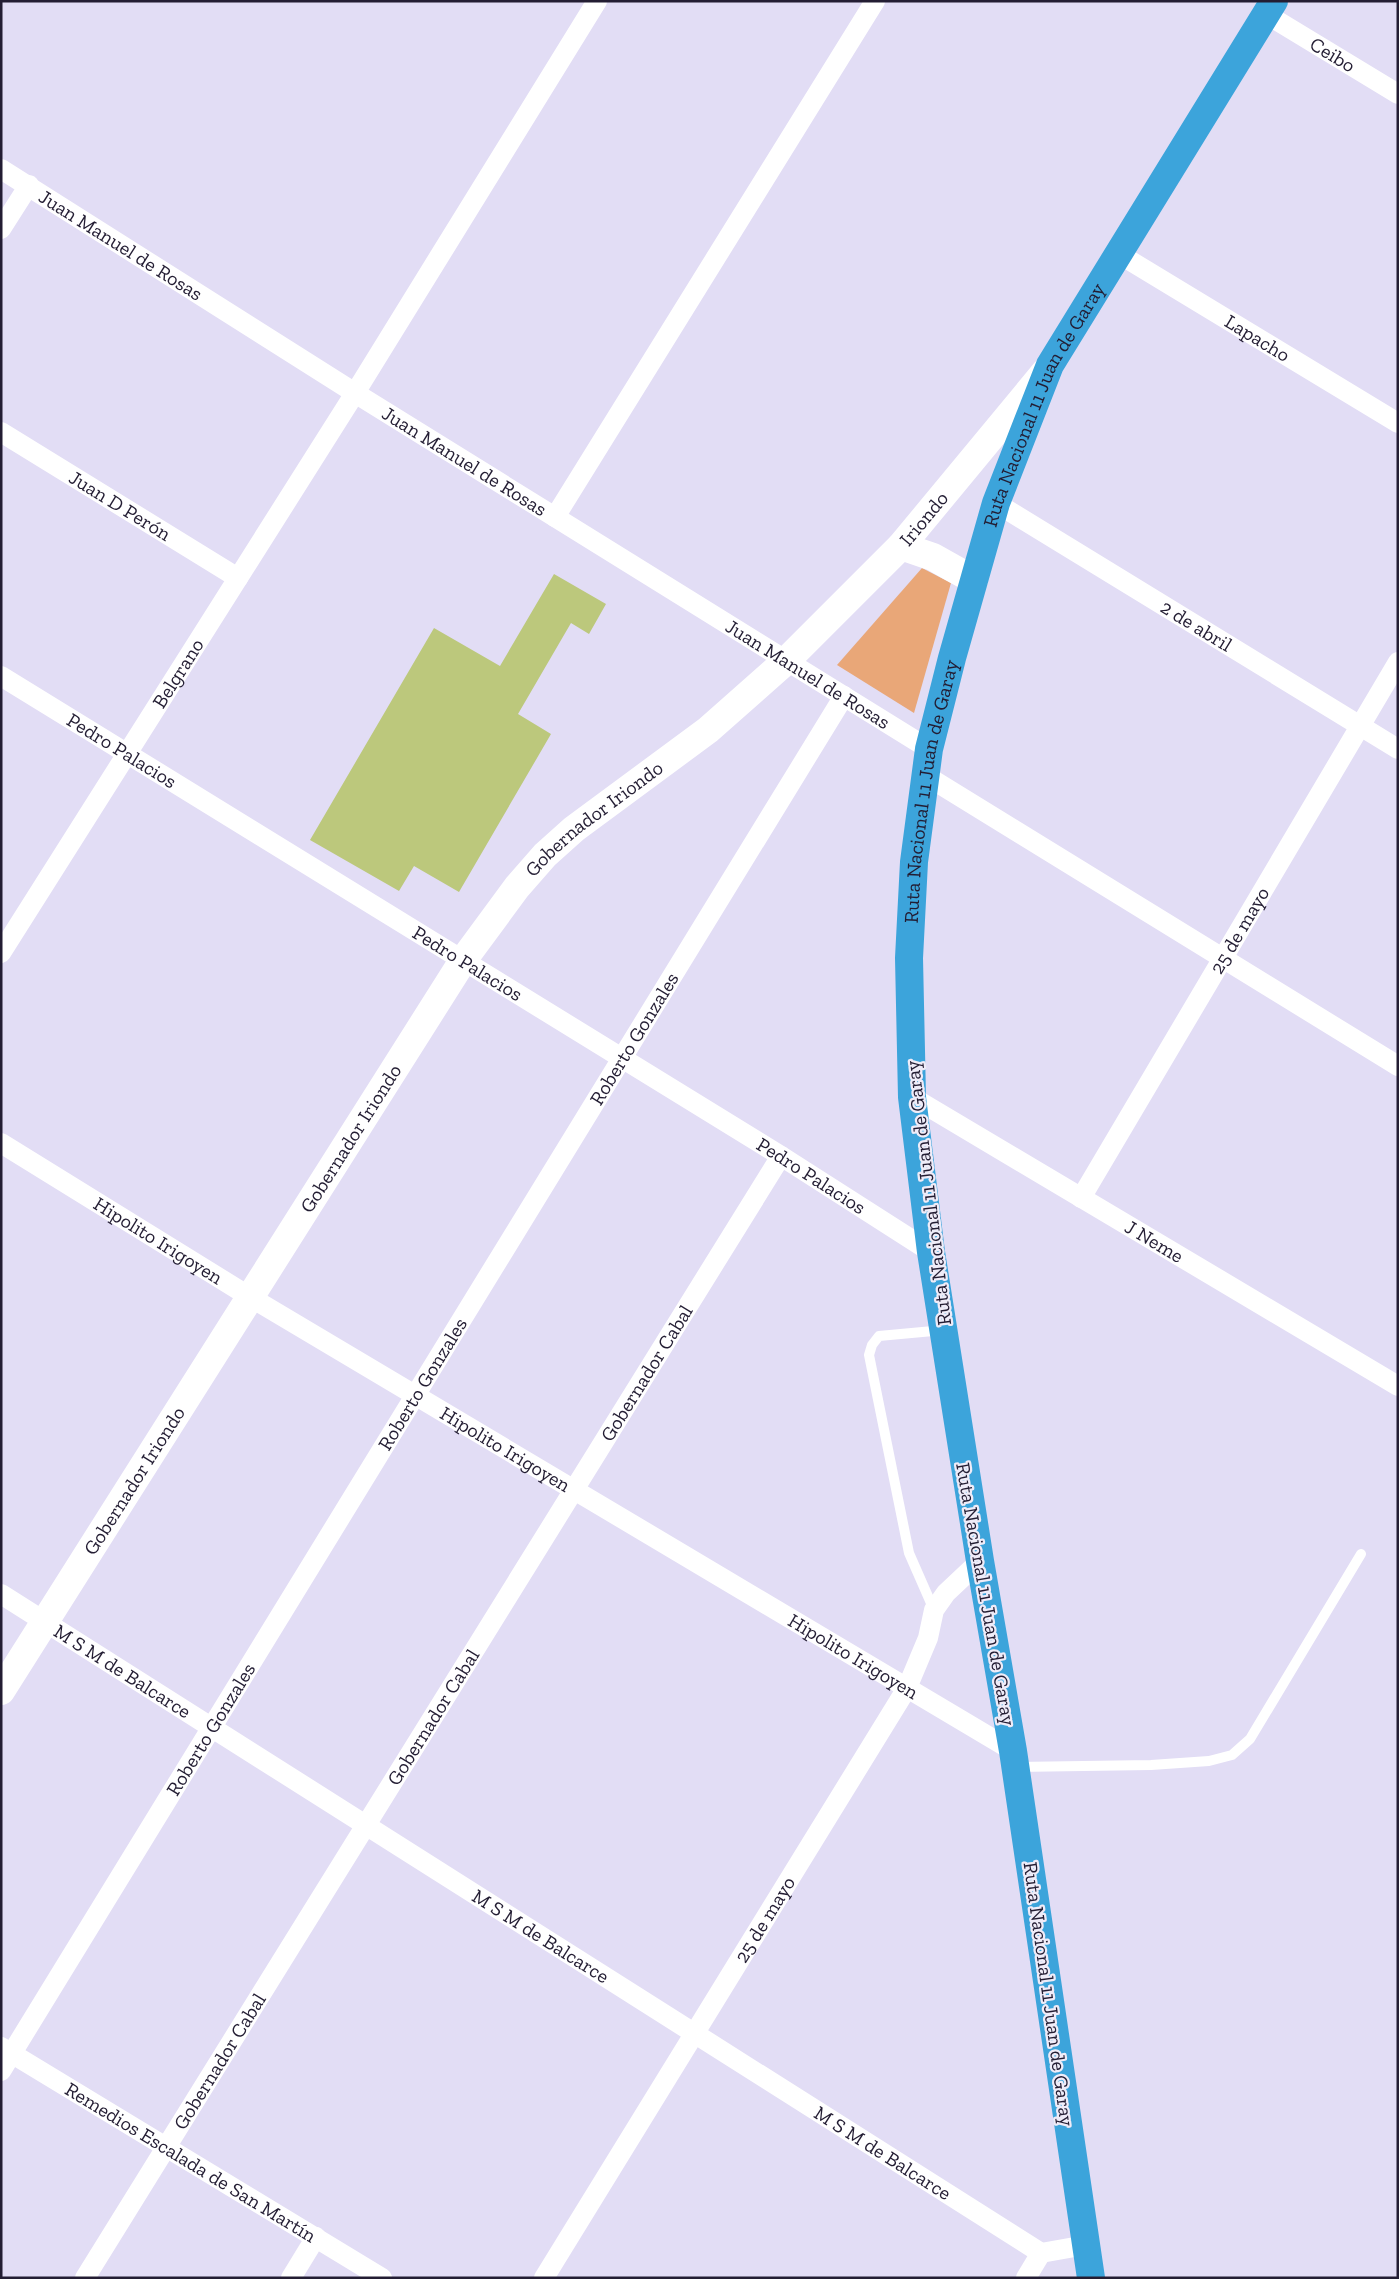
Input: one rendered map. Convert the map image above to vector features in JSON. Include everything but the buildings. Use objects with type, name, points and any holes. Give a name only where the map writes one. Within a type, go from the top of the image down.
[{"type":"highway","name":"Ruta Nacional 11 Juan de Garay","points":[[1091,2278],[1014,1759],[980,1561],[931,1252],[912,1097],[909,958],[914,862],[927,762],[974,580],[996,503],[1050,365],[1270,7]]},
{"type":"main road","name":"Iriondo","points":[[786,661],[901,546],[1050,365]]},
{"type":"main road","points":[[901,546],[933,557],[974,580]]},
{"type":"main road","name":"Gobernador Iriondo","points":[[1,1691],[464,959],[544,855],[574,829],[708,730],[786,661]]},
{"type":"street","name":"Belgrano","points":[[1,953],[355,392],[597,1]]},
{"type":"street","points":[[555,517],[875,1]]},
{"type":"street","name":"Ceibo","points":[[1270,7],[1398,94]]},
{"type":"street","name":"Juan Manuel de Rosas","points":[[1,169],[844,696],[927,762],[1222,958],[1398,1066]]},
{"type":"street","points":[[1,229],[29,185]]},
{"type":"street","name":"Lapacho","points":[[1119,254],[1398,423]]},
{"type":"street","name":"Juan D Perón","points":[[1,432],[238,578]]},
{"type":"street","name":"2 de abril","points":[[996,503],[1398,749]]},
{"type":"street","name":"25 de mayo","points":[[1081,1198],[1398,662]]},
{"type":"street","name":"Pedro Palacios","points":[[1,676],[464,959],[781,1156],[931,1252]]},
{"type":"street","name":"Roberto Gonzales","points":[[1,2071],[6,2051],[212,1726],[844,696]]},
{"type":"street","name":"J Neme","points":[[912,1097],[1398,1386]]},
{"type":"street","name":"Hipolito Irigoyen","points":[[1,1144],[250,1297],[907,1688],[1014,1759]]},
{"type":"street","name":"Gobernador Cabal","points":[[85,2278],[781,1156]]},
{"type":"street","name":"25 de mayo","points":[[544,2278],[907,1688],[928,1638],[934,1610],[946,1593],[980,1561]]},
{"type":"street","name":"M S M de Balcarce","points":[[1,1594],[1041,2253]]},
{"type":"street","name":"Remedios Escalada de San Martín","points":[[6,2051],[382,2278]]},
{"type":"street","points":[[290,2278],[316,2237]]},
{"type":"street","points":[[1026,2278],[1041,2253],[1086,2245]]},
{"type":"lane","points":[[934,1610],[909,1553],[869,1355],[872,1345],[879,1336],[944,1330]]},
{"type":"lane","points":[[1014,1759],[1151,1765],[1209,1761],[1232,1755],[1250,1739],[1361,1554]]},
{"type":"shaded area","points":[[922,568],[951,583],[914,713],[837,665]]}]
